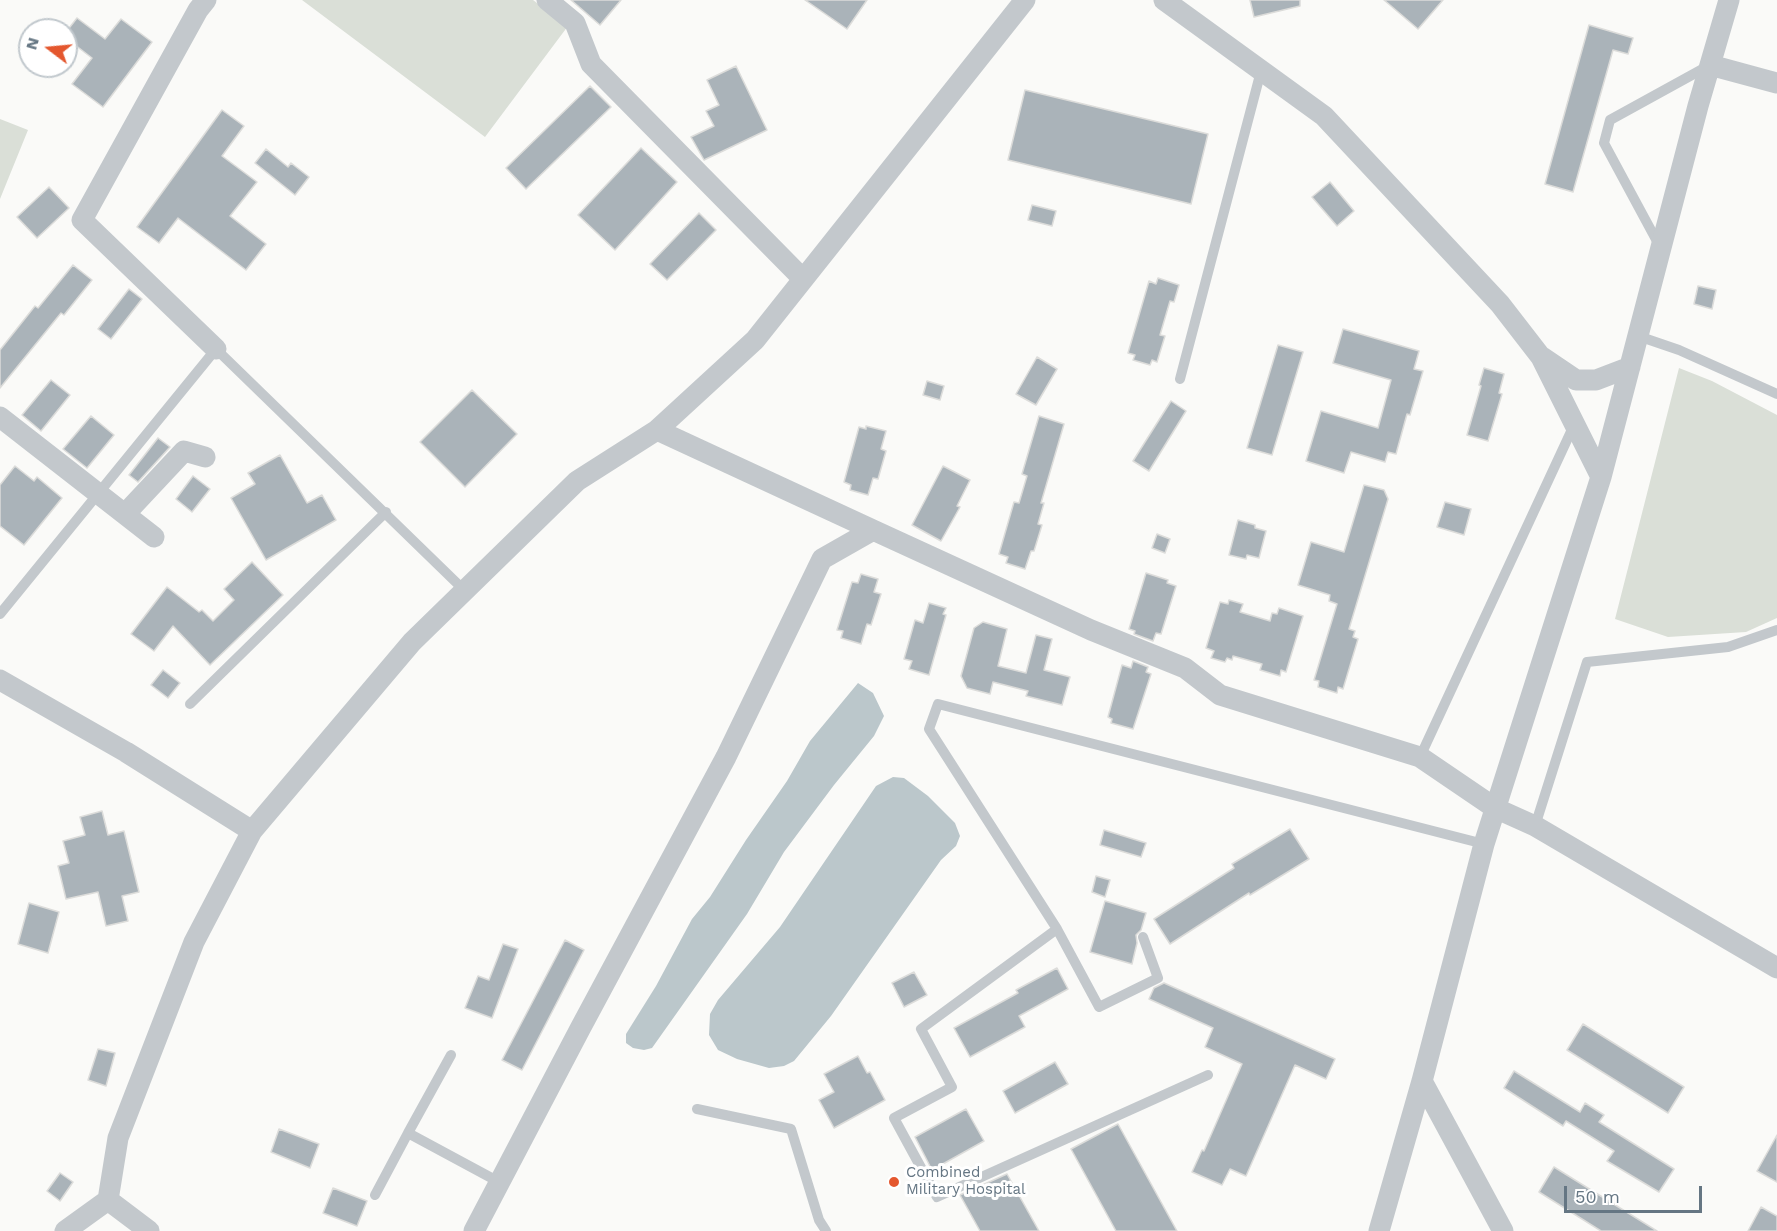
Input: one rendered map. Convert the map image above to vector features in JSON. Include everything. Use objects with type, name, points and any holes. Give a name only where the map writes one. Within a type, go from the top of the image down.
[{"type":"street","points":[[206,0],[198,10],[82,220],[216,349]]},
{"type":"street","points":[[547,0],[575,23],[591,64],[804,279]]},
{"type":"street","points":[[65,1231],[108,1200],[118,1138],[194,942],[252,831],[412,642],[577,481],[657,430],[755,340],[1025,0]]},
{"type":"street","points":[[1164,0],[1324,116],[1500,304],[1541,357],[1601,477]]},
{"type":"street","points":[[1379,1231],[1422,1081],[1484,844],[1601,477],[1729,0]]},
{"type":"street","points":[[1710,65],[1777,83]]},
{"type":"street","points":[[1541,357],[1576,380],[1596,380],[1630,367]]},
{"type":"street","points":[[0,417],[154,537]]},
{"type":"street","points":[[657,430],[1091,630],[1185,668],[1220,695],[1420,757],[1495,808],[1535,826],[1777,968]]},
{"type":"street","points":[[125,514],[184,451],[205,457]]},
{"type":"street","points":[[474,1231],[726,757],[822,559],[873,530]]},
{"type":"street","points":[[0,680],[126,752],[252,831]]},
{"type":"street","points":[[1422,1081],[1503,1231]]},
{"type":"street","points":[[108,1200],[148,1231]]},
{"type":"lane","points":[[1661,248],[1604,143],[1610,120],[1710,65]]},
{"type":"lane","points":[[1180,379],[1262,71]]},
{"type":"lane","points":[[1638,336],[1679,350],[1777,394]]},
{"type":"lane","points":[[0,614],[216,349],[465,591]]},
{"type":"lane","points":[[1420,757],[1574,423]]},
{"type":"lane","points":[[189,704],[386,512]]},
{"type":"lane","points":[[1535,826],[1587,662],[1728,647],[1777,630]]},
{"type":"lane","points":[[1143,937],[1158,978],[1099,1007],[1057,929],[930,729],[938,704],[1484,844]]},
{"type":"lane","points":[[1057,929],[921,1029],[952,1087],[894,1118],[937,1197],[1208,1074]]},
{"type":"lane","points":[[375,1195],[452,1055]]},
{"type":"lane","points":[[697,1109],[791,1129],[819,1220],[826,1231]]},
{"type":"lane","points":[[408,1134],[499,1182]]},
{"type":"shaded area","points":[[302,0],[533,0],[568,26],[485,137]]},
{"type":"shaded area","points":[[0,119],[28,130],[0,199]]},
{"type":"shaded area","points":[[1679,368],[1712,381],[1777,415],[1777,618],[1746,632],[1668,637],[1615,619]]},
{"type":"shaded area","points":[[858,683],[873,693],[884,716],[874,736],[784,852],[747,914],[652,1048],[644,1050],[633,1048],[626,1043],[626,1034],[656,986],[692,919],[710,897],[787,781],[810,741]]},
{"type":"shaded area","points":[[893,777],[904,778],[928,796],[955,823],[960,836],[956,846],[941,860],[831,1016],[794,1061],[784,1066],[769,1068],[737,1059],[718,1050],[709,1035],[710,1014],[718,1000],[780,927],[876,786]]},
{"type":"building","points":[[571,0],[621,0],[600,25]]},
{"type":"building","points":[[805,0],[867,0],[847,29]]},
{"type":"building","points":[[1250,0],[1300,0],[1300,6],[1254,17]]},
{"type":"building","points":[[1384,0],[1443,0],[1418,29]]},
{"type":"building","points":[[78,19],[105,39],[121,19],[152,42],[103,107],[72,84],[92,58],[78,47]]},
{"type":"building","points":[[1589,25],[1633,38],[1628,54],[1613,50],[1573,192],[1545,184]]},
{"type":"building","points":[[736,66],[767,130],[704,160],[691,137],[714,126],[706,111],[719,105],[707,80]]},
{"type":"building","points":[[590,86],[611,107],[526,189],[506,168]]},
{"type":"building","points":[[1025,90],[1208,134],[1191,204],[1008,160]]},
{"type":"building","points":[[222,110],[244,126],[222,156],[257,182],[230,216],[266,244],[246,270],[178,218],[159,243],[137,227]]},
{"type":"building","points":[[641,148],[677,182],[615,250],[578,215]]},
{"type":"building","points":[[266,149],[288,167],[291,163],[309,177],[295,195],[255,163]]},
{"type":"building","points":[[1330,182],[1354,211],[1337,226],[1312,197]]},
{"type":"building","points":[[49,187],[69,208],[37,238],[17,217]]},
{"type":"building","points":[[1032,205],[1056,211],[1052,226],[1028,220]]},
{"type":"building","points":[[699,213],[716,230],[667,280],[650,264]]},
{"type":"building","points":[[73,265],[92,280],[64,315],[61,313],[0,388],[0,350],[35,306],[38,308]]},
{"type":"building","points":[[1158,278],[1179,285],[1174,302],[1170,301],[1160,335],[1165,336],[1157,362],[1152,360],[1150,365],[1133,360],[1135,355],[1128,353],[1149,281],[1156,284]]},
{"type":"building","points":[[1698,286],[1716,290],[1712,309],[1694,304]]},
{"type":"building","points":[[129,289],[142,299],[111,339],[98,329]]},
{"type":"building","points":[[1343,329],[1419,351],[1414,369],[1423,371],[1410,415],[1407,414],[1396,454],[1388,452],[1385,462],[1351,452],[1344,473],[1306,461],[1321,411],[1378,428],[1391,380],[1333,363]]},
{"type":"building","points":[[1278,345],[1303,352],[1272,455],[1247,448]]},
{"type":"building","points":[[1037,357],[1057,369],[1036,405],[1016,394]]},
{"type":"building","points":[[1484,368],[1504,374],[1499,393],[1502,394],[1488,441],[1467,435]]},
{"type":"building","points":[[51,380],[70,395],[41,431],[22,415]]},
{"type":"building","points":[[927,381],[944,386],[940,400],[923,395]]},
{"type":"building","points":[[472,390],[517,434],[465,487],[420,442]]},
{"type":"building","points":[[1171,401],[1186,411],[1149,471],[1133,461]]},
{"type":"building","points":[[91,416],[114,435],[87,468],[63,449]]},
{"type":"building","points":[[1039,416],[1064,424],[1041,503],[1044,503],[1038,524],[1042,525],[1034,551],[1031,551],[1025,569],[1006,563],[1008,557],[999,554],[1014,502],[1019,503],[1027,476],[1022,474]]},
{"type":"building","points":[[866,426],[886,431],[881,449],[886,451],[878,479],[873,478],[868,495],[850,490],[851,485],[844,482],[859,427],[866,429]]},
{"type":"building","points":[[158,438],[170,447],[138,482],[129,475]]},
{"type":"building","points":[[280,455],[307,503],[322,495],[336,520],[266,560],[231,498],[255,484],[248,473]]},
{"type":"building","points":[[15,466],[34,481],[37,477],[62,498],[24,545],[0,526],[0,485]]},
{"type":"building","points":[[943,466],[970,480],[957,506],[960,507],[941,541],[912,525]]},
{"type":"building","points":[[193,476],[210,489],[192,512],[176,499]]},
{"type":"building","points":[[1364,485],[1384,490],[1388,499],[1349,629],[1355,631],[1353,637],[1358,639],[1343,689],[1338,687],[1337,693],[1318,687],[1319,681],[1314,680],[1337,604],[1329,601],[1330,595],[1298,585],[1311,542],[1344,552]]},
{"type":"building","points":[[1445,502],[1471,509],[1464,535],[1437,527]]},
{"type":"building","points":[[1238,520],[1266,531],[1259,558],[1247,555],[1246,559],[1229,555]]},
{"type":"building","points":[[1157,534],[1170,539],[1165,553],[1152,548]]},
{"type":"building","points":[[252,562],[283,595],[210,665],[173,626],[154,651],[131,634],[167,587],[199,612],[202,610],[213,621],[234,600],[224,589]]},
{"type":"building","points":[[1146,573],[1168,580],[1167,583],[1176,586],[1161,634],[1156,633],[1153,641],[1134,634],[1135,631],[1129,629]]},
{"type":"building","points":[[861,574],[878,579],[874,592],[881,594],[871,625],[867,624],[861,644],[841,638],[843,631],[837,630],[852,582],[858,583]]},
{"type":"building","points":[[1229,600],[1243,604],[1240,612],[1270,621],[1272,613],[1277,614],[1279,608],[1303,616],[1286,672],[1281,670],[1280,676],[1260,670],[1262,664],[1233,656],[1232,660],[1227,658],[1225,662],[1211,658],[1214,651],[1206,648],[1220,602],[1228,604]]},
{"type":"building","points":[[929,603],[946,608],[943,614],[946,615],[929,675],[909,669],[912,661],[904,659],[915,620],[923,623]]},
{"type":"building","points":[[983,622],[1007,629],[998,666],[1026,673],[1036,635],[1052,639],[1044,670],[1070,677],[1062,705],[1026,696],[1028,691],[993,682],[990,694],[967,688],[961,676],[974,628]]},
{"type":"building","points":[[1133,661],[1148,667],[1146,672],[1151,674],[1133,729],[1111,723],[1112,719],[1108,717],[1122,665],[1131,668]]},
{"type":"building","points":[[163,670],[180,683],[168,698],[151,685]]},
{"type":"building","points":[[102,811],[108,835],[124,831],[139,892],[122,896],[128,921],[106,926],[98,892],[66,899],[58,866],[69,863],[63,841],[85,835],[80,817]]},
{"type":"building","points":[[1290,829],[1309,859],[1250,895],[1249,893],[1170,944],[1154,919],[1234,868],[1232,864]]},
{"type":"building","points":[[1104,830],[1146,843],[1141,857],[1100,845]]},
{"type":"building","points":[[1096,876],[1110,880],[1105,897],[1092,892]]},
{"type":"building","points":[[1105,901],[1146,913],[1141,930],[1136,935],[1137,943],[1132,964],[1090,952]]},
{"type":"building","points":[[29,903],[59,912],[48,953],[18,944]]},
{"type":"building","points":[[565,940],[584,950],[522,1070],[502,1060]]},
{"type":"building","points":[[503,944],[518,949],[492,1018],[465,1008],[478,976],[489,980]]},
{"type":"building","points":[[1057,968],[1068,989],[1019,1016],[1025,1027],[970,1057],[954,1028],[1018,993],[1016,990]]},
{"type":"building","points":[[914,972],[927,995],[904,1007],[892,983]]},
{"type":"building","points":[[1164,983],[1335,1059],[1326,1079],[1295,1065],[1246,1176],[1230,1169],[1222,1185],[1192,1172],[1202,1150],[1204,1151],[1242,1064],[1205,1047],[1213,1028],[1149,999],[1154,988]]},
{"type":"building","points":[[1583,1024],[1684,1087],[1668,1113],[1567,1050]]},
{"type":"building","points":[[98,1049],[115,1053],[106,1086],[88,1080]]},
{"type":"building","points":[[858,1056],[867,1073],[870,1072],[885,1100],[834,1128],[819,1100],[834,1092],[824,1074]]},
{"type":"building","points":[[1055,1062],[1068,1084],[1015,1113],[1003,1091]]},
{"type":"building","points":[[1514,1071],[1580,1112],[1585,1103],[1604,1115],[1599,1122],[1674,1169],[1659,1192],[1607,1161],[1614,1151],[1566,1121],[1563,1126],[1504,1088]]},
{"type":"building","points":[[966,1109],[984,1141],[932,1170],[915,1137]]},
{"type":"building","points":[[1118,1124],[1177,1231],[1116,1231],[1071,1149]]},
{"type":"building","points":[[279,1129],[319,1144],[310,1168],[271,1152]]},
{"type":"building","points":[[1777,1135],[1777,1182],[1757,1171]]},
{"type":"building","points":[[1554,1167],[1657,1231],[1601,1231],[1539,1192]]},
{"type":"building","points":[[60,1173],[73,1182],[60,1201],[47,1191]]},
{"type":"building","points":[[1007,1174],[1039,1231],[980,1231],[960,1195]]},
{"type":"building","points":[[333,1188],[367,1201],[357,1226],[323,1213]]},
{"type":"building","points":[[1761,1207],[1777,1216],[1777,1231],[1748,1231]]},
{"type":"place","name":"Combined Military Hospital","points":[[894,1182]]}]
